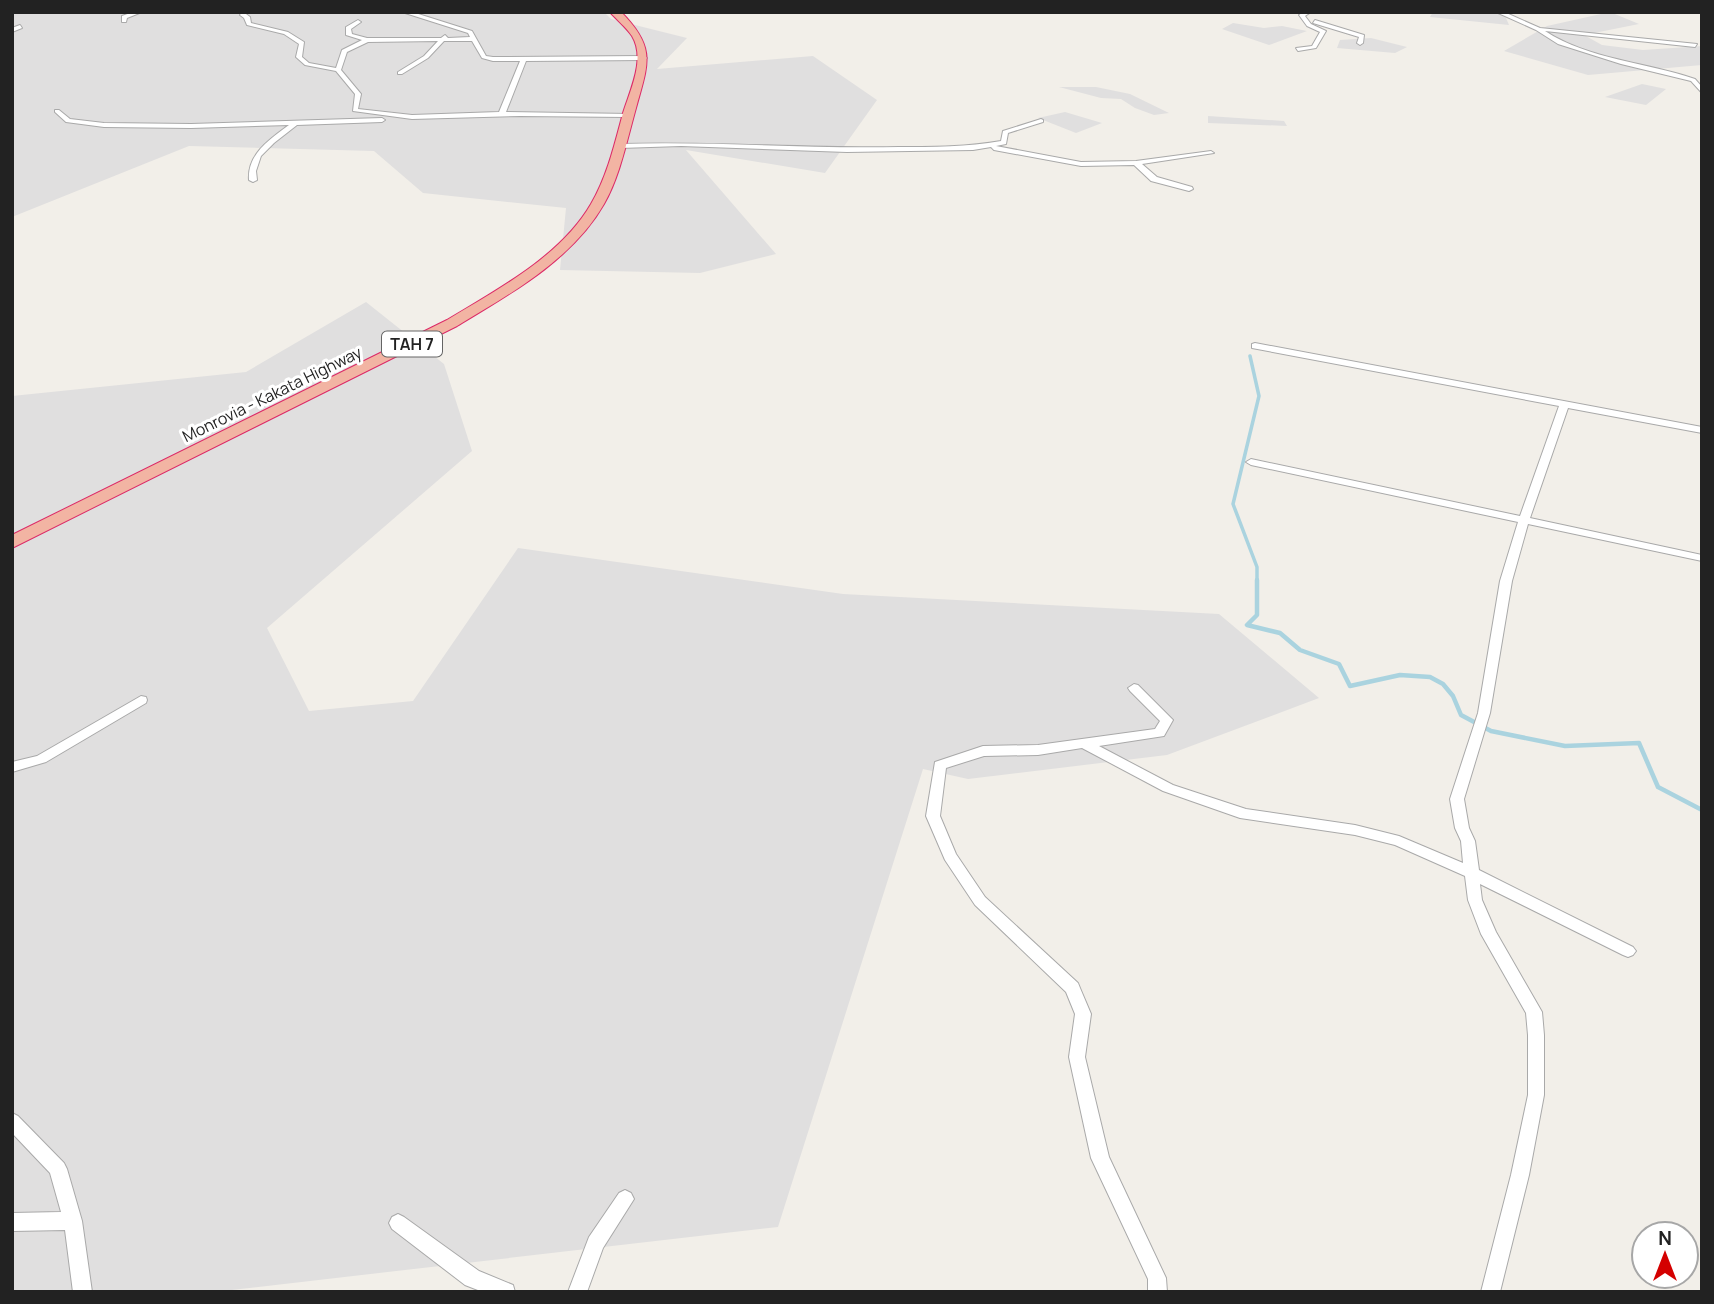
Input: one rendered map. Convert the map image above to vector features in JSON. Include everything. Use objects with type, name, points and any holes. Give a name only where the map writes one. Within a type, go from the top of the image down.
[{"type":"highway","points":[[615,12],[642,40],[644,58]]},
{"type":"highway","name":"Monrovia - Kakata Highway","points":[[12,542],[384,358],[487,302],[551,256],[578,230],[598,204],[620,146],[644,58]]},
{"type":"street","points":[[124,22],[124,17],[139,12]]},
{"type":"street","points":[[245,12],[243,15],[247,17],[249,24],[286,33],[302,43],[299,57],[307,64],[338,70],[358,94],[355,110],[397,118],[466,118],[502,114],[628,116]]},
{"type":"street","points":[[405,12],[470,32],[484,57],[644,58]]},
{"type":"street","points":[[1499,12],[1560,43],[1693,80],[1702,91]]},
{"type":"street","points":[[1307,15],[1362,36],[1360,43]]},
{"type":"street","points":[[1298,49],[1314,47],[1323,31],[1309,25],[1307,15]]},
{"type":"street","points":[[358,22],[348,28],[349,36],[368,40],[474,39]]},
{"type":"street","points":[[1618,25],[1615,33],[1619,37]]},
{"type":"street","points":[[401,74],[443,41],[450,27]]},
{"type":"street","points":[[1534,28],[1695,45]]},
{"type":"street","points":[[338,70],[344,51],[368,40]]},
{"type":"street","points":[[1575,60],[1595,54]]},
{"type":"street","points":[[502,114],[524,59]]},
{"type":"street","points":[[57,111],[68,121],[104,125],[294,124],[400,118]]},
{"type":"street","points":[[620,146],[681,144],[847,150],[984,146],[1004,144],[1005,132],[1041,121]]},
{"type":"street","points":[[253,180],[253,162],[294,124]]},
{"type":"street","points":[[984,146],[1081,164],[1136,163],[1211,153]]},
{"type":"street","points":[[1136,163],[1154,179],[1189,189]]},
{"type":"street","points":[[1255,346],[1702,430]]},
{"type":"street","points":[[1490,1292],[1520,1175],[1536,1095],[1535,1012],[1489,934],[1475,900],[1469,872],[1468,841],[1462,828],[1457,799],[1484,713],[1506,581],[1524,519],[1564,404]]},
{"type":"street","points":[[1251,462],[1702,558]]},
{"type":"street","points":[[1133,688],[1167,720],[1158,733],[1038,750],[983,751],[940,765],[933,816],[950,856],[980,901],[1072,988],[1083,1014],[1077,1057],[1100,1157],[1157,1278],[1158,1292]]},
{"type":"street","points":[[12,767],[41,759],[141,700]]},
{"type":"street","points":[[1083,744],[1168,789],[1245,814],[1366,832],[1399,841],[1469,872],[1628,951]]},
{"type":"street","points":[[12,1121],[58,1169],[73,1221],[83,1292]]},
{"type":"street","points":[[577,1292],[596,1243],[625,1199]]},
{"type":"street","points":[[12,1222],[73,1221]]},
{"type":"street","points":[[398,1223],[472,1278],[506,1292]]},
{"type":"shaded area","points":[[12,12],[604,12],[611,19],[687,38],[657,69],[813,56],[877,100],[825,173],[686,150],[776,254],[700,273],[560,270],[566,208],[423,193],[374,151],[189,146],[12,217]]},
{"type":"shaded area","points":[[1433,12],[1497,12],[1506,18],[1509,25],[1430,17]]},
{"type":"shaded area","points":[[1610,12],[1639,24],[1584,35],[1602,45],[1643,50],[1702,46],[1702,65],[1588,75],[1504,51],[1547,26]]},
{"type":"shaded area","points":[[1233,23],[1264,28],[1282,26],[1307,31],[1269,45],[1222,29]]},
{"type":"shaded area","points":[[1371,38],[1407,47],[1395,53],[1337,48],[1340,40]]},
{"type":"shaded area","points":[[1642,84],[1666,89],[1646,105],[1605,97]]},
{"type":"shaded area","points":[[1059,87],[1096,87],[1130,94],[1169,113],[1154,115],[1121,99],[1101,98]]},
{"type":"shaded area","points":[[1065,112],[1102,123],[1076,133],[1038,118]]},
{"type":"shaded area","points":[[1208,116],[1284,121],[1287,126],[1208,123]]},
{"type":"shaded area","points":[[366,302],[444,364],[472,451],[267,628],[309,711],[413,701],[518,548],[843,594],[1219,614],[1319,698],[1167,755],[968,779],[923,769],[778,1227],[214,1292],[12,1292],[12,396],[246,372]]},
{"type":"waterway","points":[[1250,356],[1259,396],[1233,504],[1257,567],[1257,615],[1247,625],[1280,633],[1300,650],[1339,664],[1350,686],[1400,675],[1430,677],[1443,684],[1453,696],[1461,715],[1491,731],[1565,746],[1639,743],[1658,787],[1702,810]]}]
